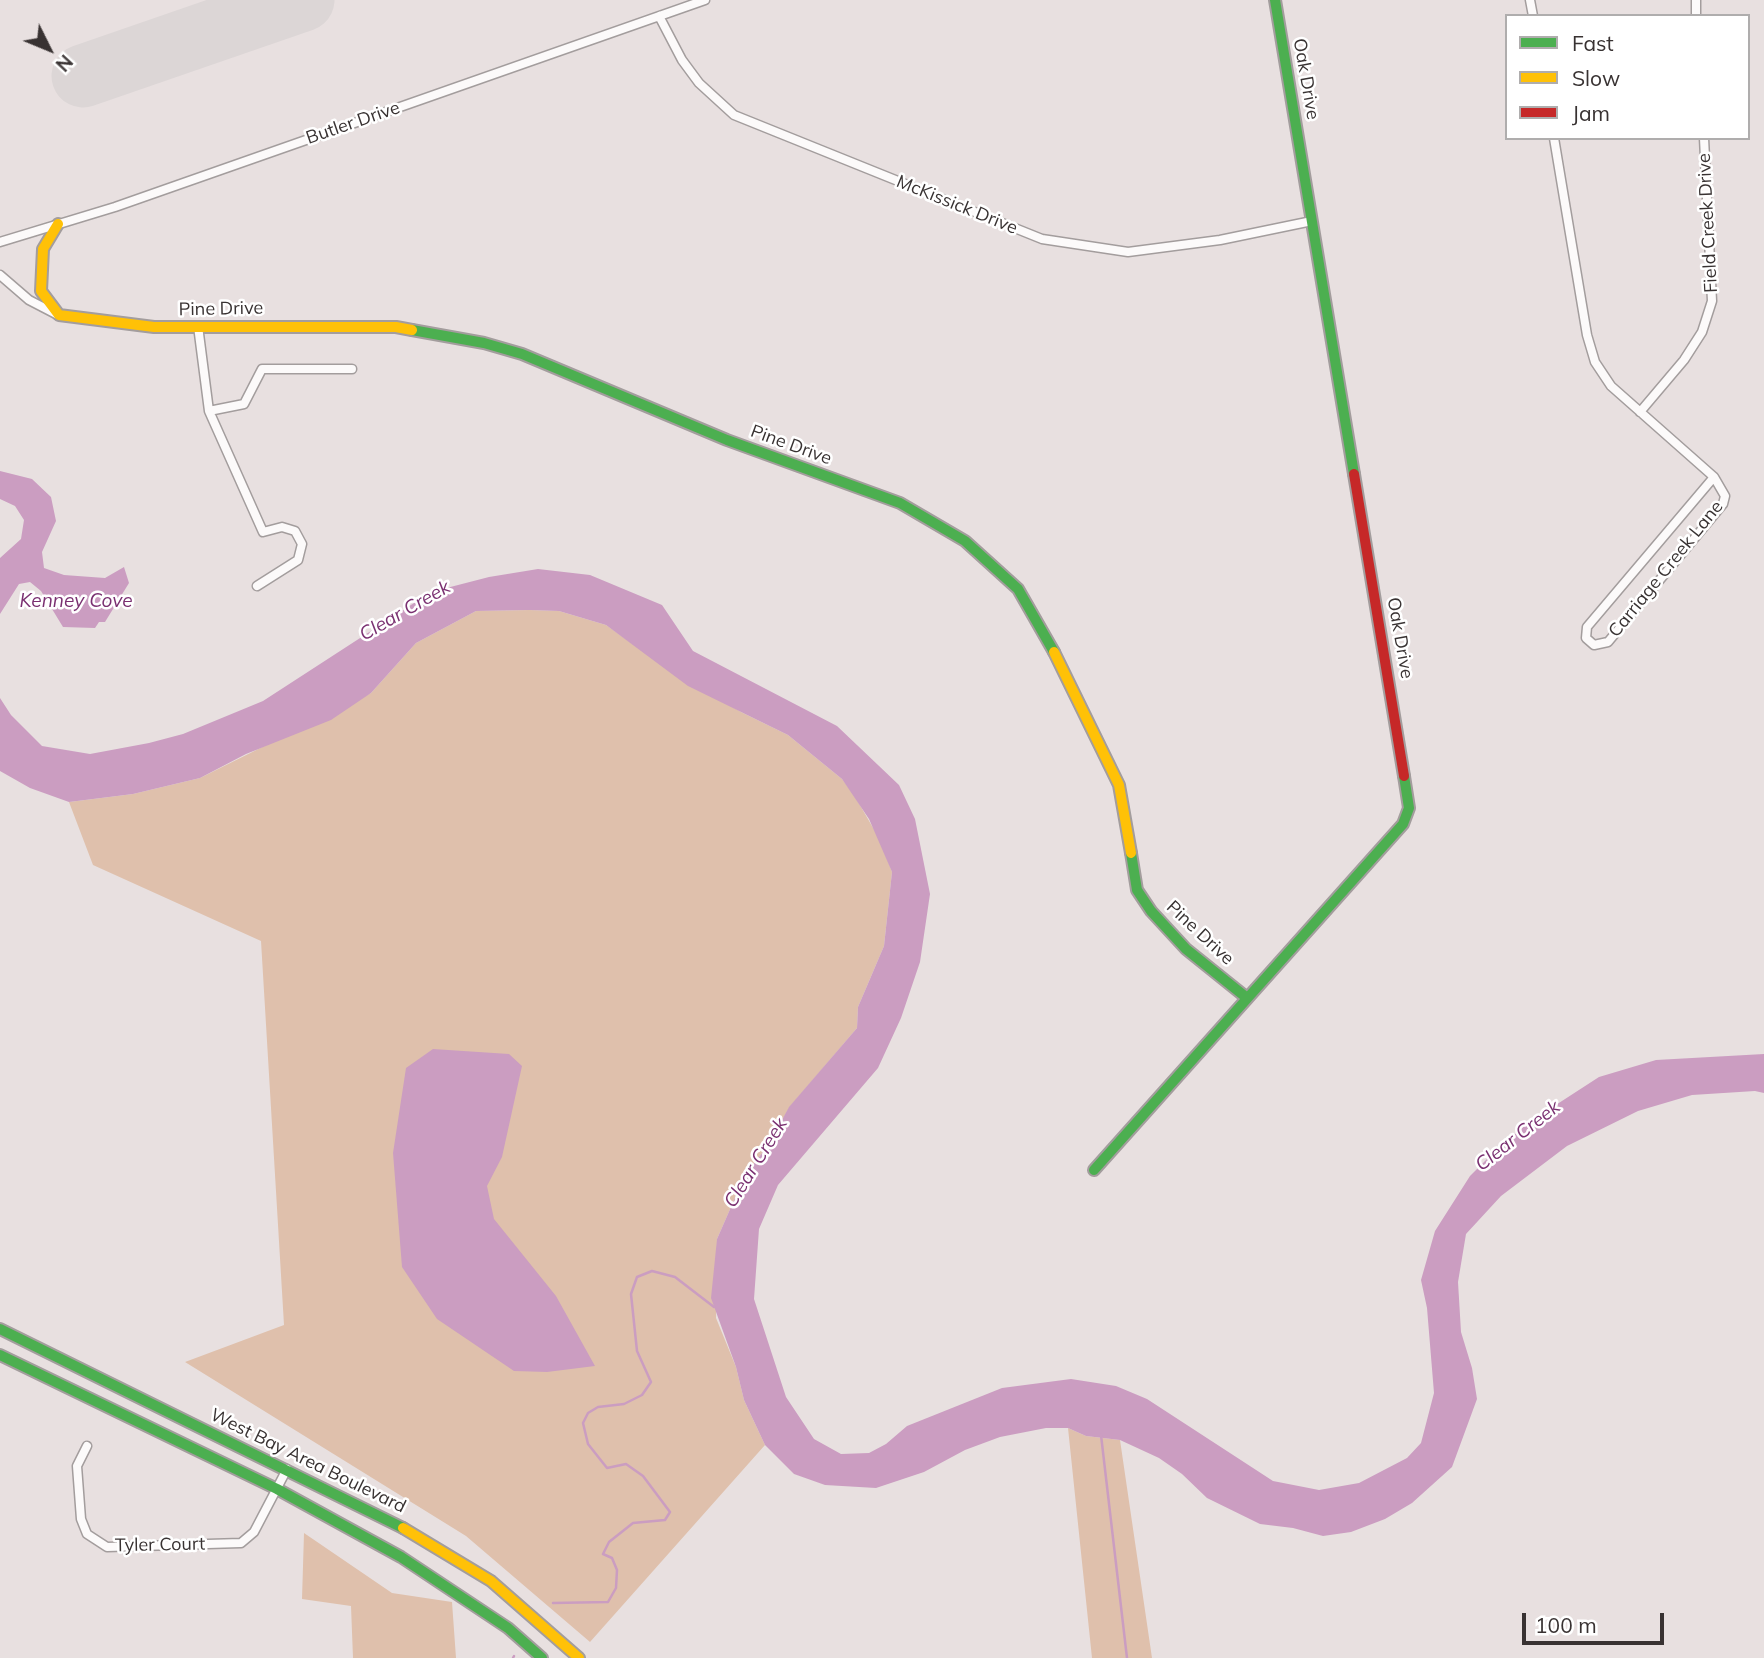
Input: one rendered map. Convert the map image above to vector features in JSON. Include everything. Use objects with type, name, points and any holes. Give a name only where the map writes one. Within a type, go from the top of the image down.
[{"type":"street","name":"Butler Drive","points":[[0,242],[58,225],[705,0]]},
{"type":"street","name":"Oak Drive","points":[[1094,1170],[1403,824],[1409,808],[1275,0]]},
{"type":"street","name":"McKissick Drive","points":[[659,16],[682,60],[699,83],[734,115],[1042,239],[1128,252],[1220,240],[1312,221]]},
{"type":"street","name":"Carriage Creek Lane","points":[[1554,140],[1587,335],[1595,362],[1611,386],[1714,477],[1722,487],[1723,504],[1606,644],[1594,645],[1586,638],[1587,627],[1714,477]]},
{"type":"street","name":"Field Creek Drive","points":[[1640,412],[1684,360],[1702,332],[1712,301],[1704,140]]},
{"type":"street","points":[[58,225],[43,249],[41,291],[59,315]]},
{"type":"street","name":"Pine Drive","points":[[0,275],[29,300],[59,315],[108,324],[396,327],[484,343],[522,354],[727,440],[900,503],[965,541],[1018,589],[1042,628],[1119,785],[1137,890],[1151,911],[1186,949],[1247,998]]},
{"type":"street","points":[[198,326],[209,411],[263,533],[282,527],[295,531],[302,544],[298,560],[257,586]]},
{"type":"street","points":[[209,411],[244,404],[262,369],[352,369]]},
{"type":"street","name":"West Bay Area Boulevard","points":[[0,1329],[394,1522],[491,1581],[579,1658]]},
{"type":"street","points":[[0,1355],[276,1489],[401,1558],[458,1592],[508,1628],[542,1658]]},
{"type":"street","name":"Tyler Court","points":[[87,1446],[77,1466],[81,1519],[88,1534],[107,1547],[241,1543],[254,1532],[287,1469]]},
{"type":"shaded area","points":[[476,611],[559,611],[606,625],[661,664],[741,712],[788,735],[842,779],[853,793],[880,840],[892,872],[884,946],[858,1007],[857,1028],[789,1108],[769,1144],[745,1175],[717,1239],[716,1318],[736,1367],[744,1400],[765,1445],[590,1642],[466,1536],[185,1362],[284,1325],[261,941],[93,865],[69,802],[133,794],[200,778],[371,693],[416,643]]},
{"type":"shaded area","points":[[1068,1428],[1086,1436],[1120,1440],[1152,1658],[1092,1658]]},
{"type":"shaded area","points":[[304,1533],[392,1593],[452,1602],[456,1658],[353,1658],[351,1606],[302,1599]]},
{"type":"water","name":"Kenney Cove","points":[[0,471],[32,479],[51,497],[56,521],[42,552],[44,568],[64,575],[105,578],[124,567],[129,583],[105,622],[99,622],[95,628],[63,627],[41,591],[30,582],[19,584],[0,614],[0,558],[21,539],[24,520],[15,506],[0,499]]},
{"type":"water","name":"Clear Creek","points":[[538,569],[590,575],[662,605],[693,651],[837,726],[899,785],[915,819],[930,894],[920,962],[901,1018],[878,1068],[778,1185],[759,1229],[754,1299],[786,1397],[814,1439],[841,1454],[869,1453],[886,1444],[907,1426],[1002,1388],[1071,1379],[1116,1386],[1147,1399],[1273,1481],[1319,1490],[1359,1483],[1407,1458],[1421,1443],[1434,1393],[1427,1308],[1421,1280],[1435,1231],[1470,1176],[1492,1154],[1528,1123],[1599,1077],[1656,1060],[1764,1054],[1764,1093],[1755,1091],[1692,1095],[1638,1111],[1567,1146],[1501,1196],[1466,1234],[1458,1282],[1461,1332],[1472,1368],[1477,1399],[1452,1467],[1412,1503],[1385,1519],[1351,1532],[1323,1536],[1293,1528],[1260,1524],[1207,1498],[1182,1474],[1159,1458],[1120,1440],[1086,1436],[1068,1428],[1046,1428],[1000,1437],[965,1450],[924,1472],[876,1488],[825,1485],[794,1474],[765,1445],[744,1400],[736,1367],[711,1298],[717,1239],[745,1175],[769,1144],[789,1107],[857,1028],[858,1007],[884,946],[892,872],[869,819],[842,779],[788,735],[688,686],[606,625],[559,611],[529,610],[476,611],[416,643],[371,693],[331,720],[246,754],[200,778],[133,794],[69,802],[30,788],[0,771],[0,698],[11,715],[42,746],[90,754],[149,743],[183,734],[263,701],[431,592],[489,577]]},
{"type":"water","points":[[433,1049],[509,1054],[522,1066],[502,1157],[487,1186],[494,1219],[556,1296],[595,1366],[547,1372],[514,1371],[437,1319],[402,1267],[393,1153],[406,1068]]},
{"type":"waterway","points":[[553,1603],[608,1602],[616,1588],[617,1570],[612,1558],[603,1554],[609,1542],[633,1523],[665,1520],[670,1512],[643,1476],[626,1464],[607,1468],[588,1444],[583,1423],[588,1413],[598,1407],[624,1404],[642,1395],[651,1382],[637,1351],[631,1294],[637,1277],[652,1271],[675,1277],[714,1307]]},
{"type":"waterway","points":[[1101,1435],[1127,1658]]},
{"type":"runway","points":[[83,76],[303,0]]},
{"type":"traffic: fast","points":[[1275,0],[1354,474]]},
{"type":"traffic: fast","points":[[412,330],[484,343],[522,354],[727,440],[900,503],[965,541],[1018,589],[1054,652]]},
{"type":"traffic: fast","points":[[1094,1170],[1403,824],[1409,808],[1404,776]]},
{"type":"traffic: fast","points":[[1131,853],[1137,890],[1151,911],[1186,949],[1247,998]]},
{"type":"traffic: fast","points":[[0,1329],[403,1528]]},
{"type":"traffic: fast","points":[[0,1355],[277,1489],[401,1557],[508,1628],[542,1658]]},
{"type":"traffic: slow","points":[[58,224],[43,249],[41,291],[59,315],[154,327],[396,327],[412,330]]},
{"type":"traffic: slow","points":[[1054,652],[1119,785],[1131,853]]},
{"type":"traffic: slow","points":[[403,1528],[491,1581],[579,1658]]},
{"type":"traffic: jam","points":[[1354,474],[1404,776]]}]
